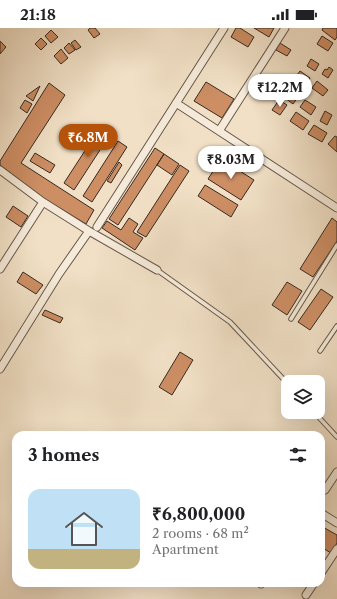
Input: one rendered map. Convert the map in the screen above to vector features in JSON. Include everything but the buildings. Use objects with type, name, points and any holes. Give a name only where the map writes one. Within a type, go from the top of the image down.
[{"type":"street","points":[[97,227],[224,28]]},
{"type":"street","points":[[219,131],[285,28]]},
{"type":"street","points":[[176,103],[337,208]]},
{"type":"street","points":[[0,170],[43,202],[89,231],[157,270]]},
{"type":"street","points":[[0,269],[43,202]]},
{"type":"street","points":[[0,369],[59,274],[89,231]]},
{"type":"street","points":[[325,490],[337,472]]},
{"type":"street","points":[[325,516],[337,523]]},
{"type":"street","points":[[325,567],[337,549]]},
{"type":"street","points":[[306,596],[312,587]]},
{"type":"lane","points":[[291,319],[337,245]]},
{"type":"lane","points":[[157,270],[230,322],[281,377]]},
{"type":"lane","points":[[320,351],[337,326]]},
{"type":"lane","points":[[320,419],[337,437]]}]
